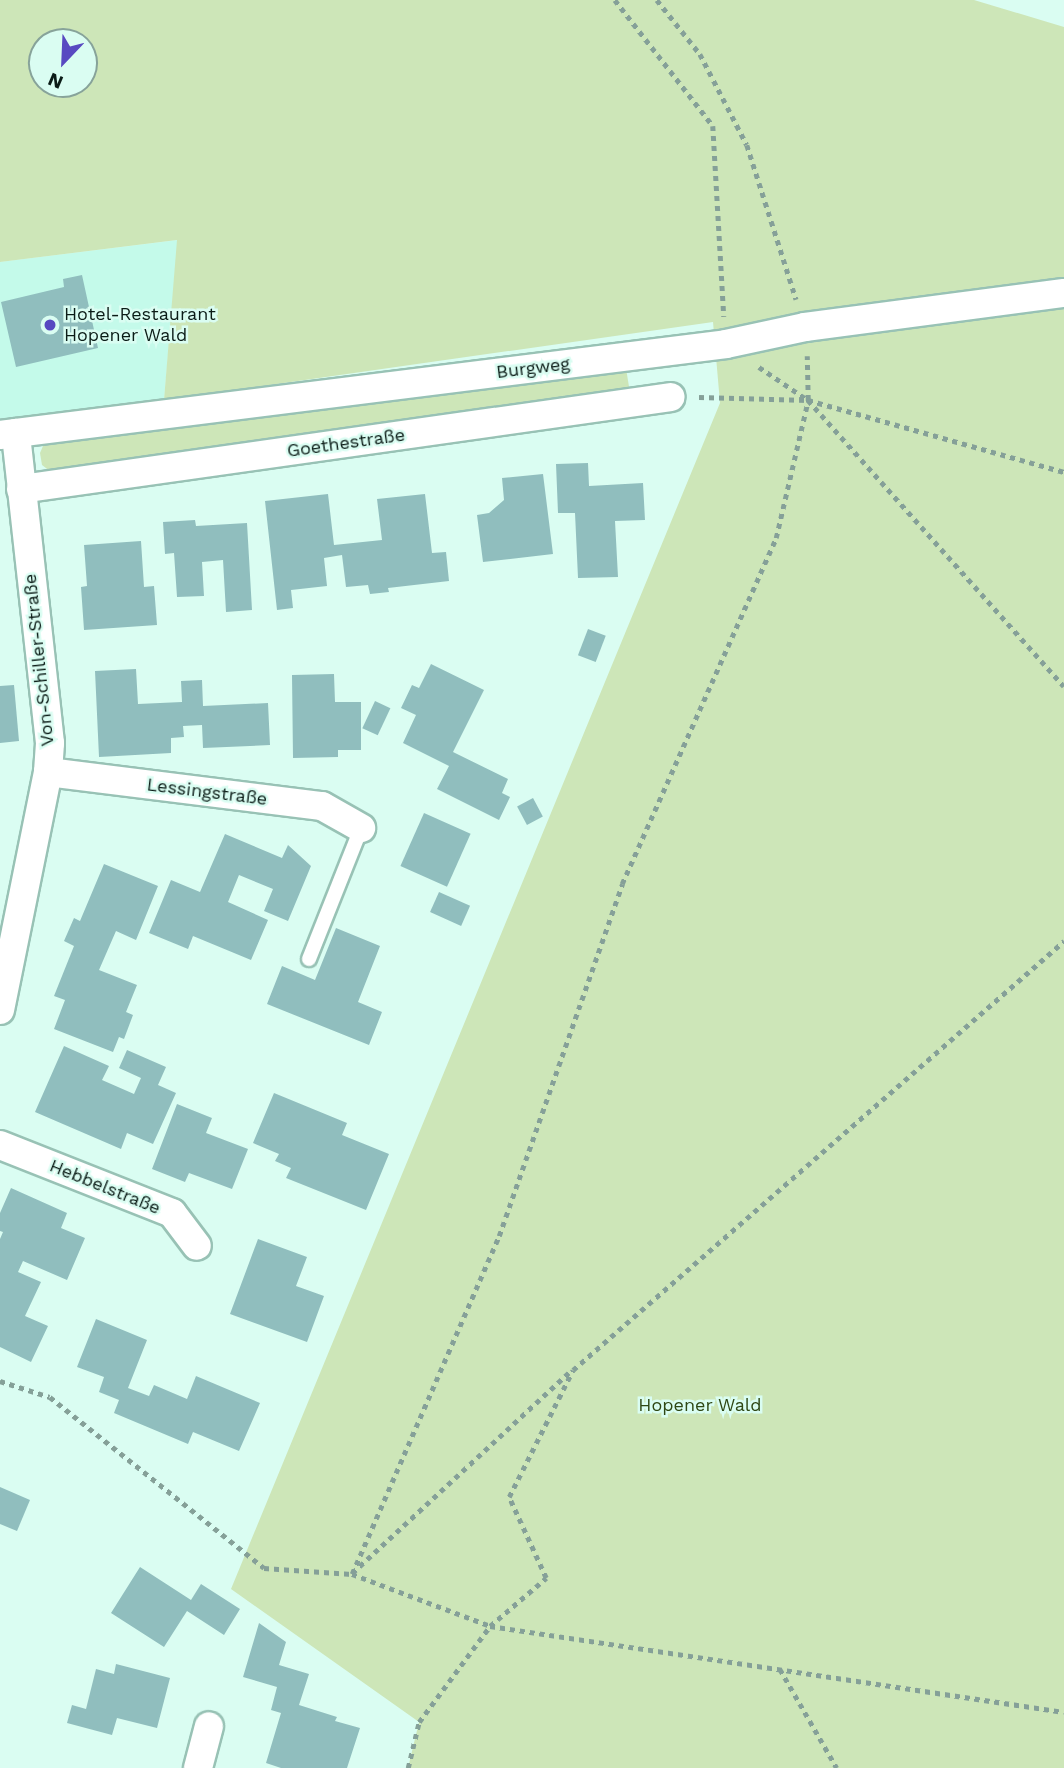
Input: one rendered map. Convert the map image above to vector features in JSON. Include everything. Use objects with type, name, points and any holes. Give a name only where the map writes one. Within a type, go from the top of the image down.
[{"type":"street","name":"Burgweg","points":[[8,434],[726,344],[805,327],[1064,293]]},
{"type":"street","name":"Goethestraße","points":[[21,489],[671,397]]},
{"type":"street","name":"Von-Schiller-Straße","points":[[0,1010],[13,882],[48,772],[50,743],[21,489],[8,434]]},
{"type":"street","name":"Lessingstraße","points":[[48,772],[321,806],[360,828]]},
{"type":"street","name":"Hebbelstraße","points":[[0,1144],[172,1213],[197,1246]]},
{"type":"street","points":[[198,1768],[209,1726]]},
{"type":"lane","points":[[309,959],[360,828]]},
{"type":"path","points":[[615,0],[713,126],[726,344],[808,400],[1064,686]]},
{"type":"path","points":[[352,1574],[499,1236],[622,884],[776,538],[808,400],[805,327],[747,145],[700,54],[657,0]]},
{"type":"path","points":[[671,397],[808,400],[1064,472]]},
{"type":"path","points":[[352,1574],[573,1370],[1064,941]]},
{"type":"path","points":[[408,1768],[419,1722],[490,1626],[546,1578],[509,1497],[573,1370]]},
{"type":"path","points":[[0,1381],[50,1397],[264,1568],[352,1574],[490,1626],[1064,1712]]},
{"type":"path","points":[[780,1669],[837,1768]]},
{"type":"shaded area","points":[[178,240],[164,400],[0,420],[0,262]]},
{"type":"green space","name":"Hopener Wald","points":[[0,0],[974,0],[1064,27],[1064,1768],[408,1768],[419,1722],[231,1589],[720,403],[713,322],[164,400],[177,240],[0,262]]},
{"type":"green space","points":[[625,362],[630,393],[51,472],[42,465],[40,453],[46,439]]},
{"type":"building","name":"Hotel-Restaurant Hopener Wald","points":[[82,275],[98,348],[16,367],[1,302],[64,287],[63,279]]},
{"type":"building","points":[[588,463],[589,486],[643,483],[645,520],[615,521],[618,577],[578,578],[575,513],[558,513],[556,464]]},
{"type":"building","points":[[543,474],[553,554],[483,562],[477,515],[489,513],[504,500],[502,478]]},
{"type":"building","points":[[328,494],[334,545],[382,540],[377,499],[425,494],[432,553],[446,552],[449,581],[388,588],[389,592],[370,594],[368,585],[346,587],[342,555],[324,558],[327,586],[291,590],[293,608],[277,610],[265,501]]},
{"type":"building","points":[[195,520],[196,526],[247,523],[252,610],[226,612],[223,560],[202,562],[204,596],[177,597],[174,553],[165,554],[163,522]]},
{"type":"building","points":[[141,541],[144,587],[154,586],[157,625],[84,630],[81,587],[87,586],[84,545]]},
{"type":"building","points":[[588,629],[606,636],[596,662],[578,655]]},
{"type":"building","points":[[431,664],[484,690],[453,752],[508,779],[502,793],[510,797],[499,820],[437,789],[449,766],[403,743],[416,715],[401,708],[412,685],[419,688]]},
{"type":"building","points":[[136,669],[138,704],[182,702],[181,681],[202,680],[203,706],[268,703],[270,745],[203,748],[202,725],[183,726],[184,737],[171,738],[171,753],[99,757],[95,671]]},
{"type":"building","points":[[334,674],[335,702],[361,702],[361,750],[338,750],[338,757],[293,758],[292,675]]},
{"type":"building","points":[[14,685],[19,741],[0,743],[0,686]]},
{"type":"building","points":[[375,701],[390,708],[378,735],[362,728]]},
{"type":"building","points":[[533,798],[543,817],[527,825],[517,806]]},
{"type":"building","points":[[424,813],[471,834],[447,887],[400,866]]},
{"type":"building","points":[[225,834],[282,858],[288,845],[311,866],[288,921],[264,911],[273,889],[239,875],[228,902],[268,920],[251,960],[193,936],[188,949],[149,933],[171,880],[200,892]]},
{"type":"building","points":[[104,864],[158,886],[136,940],[116,931],[99,970],[137,985],[126,1012],[133,1015],[124,1039],[119,1037],[113,1052],[54,1029],[65,1000],[54,996],[74,946],[64,941],[74,918],[80,921]]},
{"type":"building","points":[[439,892],[470,906],[461,926],[430,912]]},
{"type":"building","points":[[336,928],[380,946],[358,1002],[382,1012],[369,1045],[267,1004],[282,966],[315,980]]},
{"type":"building","points":[[64,1046],[109,1066],[102,1080],[134,1094],[141,1078],[119,1068],[127,1050],[166,1067],[158,1085],[176,1093],[153,1144],[127,1133],[121,1149],[35,1112]]},
{"type":"building","points":[[274,1093],[347,1123],[342,1135],[389,1154],[366,1210],[286,1178],[291,1168],[275,1161],[279,1154],[253,1143]]},
{"type":"building","points":[[177,1104],[212,1118],[206,1133],[248,1149],[232,1189],[189,1173],[185,1182],[152,1169]]},
{"type":"building","points":[[11,1188],[67,1213],[61,1228],[85,1238],[67,1280],[23,1261],[18,1272],[41,1282],[25,1316],[48,1326],[31,1362],[0,1347],[0,1239],[3,1232],[0,1231],[0,1213]]},
{"type":"building","points":[[258,1239],[307,1257],[296,1286],[324,1296],[307,1342],[230,1314]]},
{"type":"building","points":[[96,1319],[147,1340],[128,1388],[149,1396],[154,1385],[187,1399],[196,1376],[260,1403],[239,1451],[193,1432],[188,1444],[114,1413],[119,1400],[99,1392],[104,1377],[77,1367]]},
{"type":"building","points":[[0,1487],[30,1500],[17,1531],[0,1524]]},
{"type":"building","points":[[140,1567],[191,1600],[201,1584],[240,1609],[224,1635],[187,1611],[164,1647],[111,1613]]},
{"type":"building","points":[[259,1623],[286,1642],[279,1665],[309,1674],[299,1705],[337,1717],[335,1721],[360,1728],[347,1768],[281,1768],[266,1763],[281,1713],[271,1710],[277,1687],[243,1677]]},
{"type":"building","points":[[116,1664],[170,1678],[157,1728],[117,1718],[112,1735],[67,1723],[72,1705],[86,1709],[96,1669],[114,1674]]},
{"type":"place","name":"Hotel-Restaurant Hopener Wald","points":[[50,325]]}]
